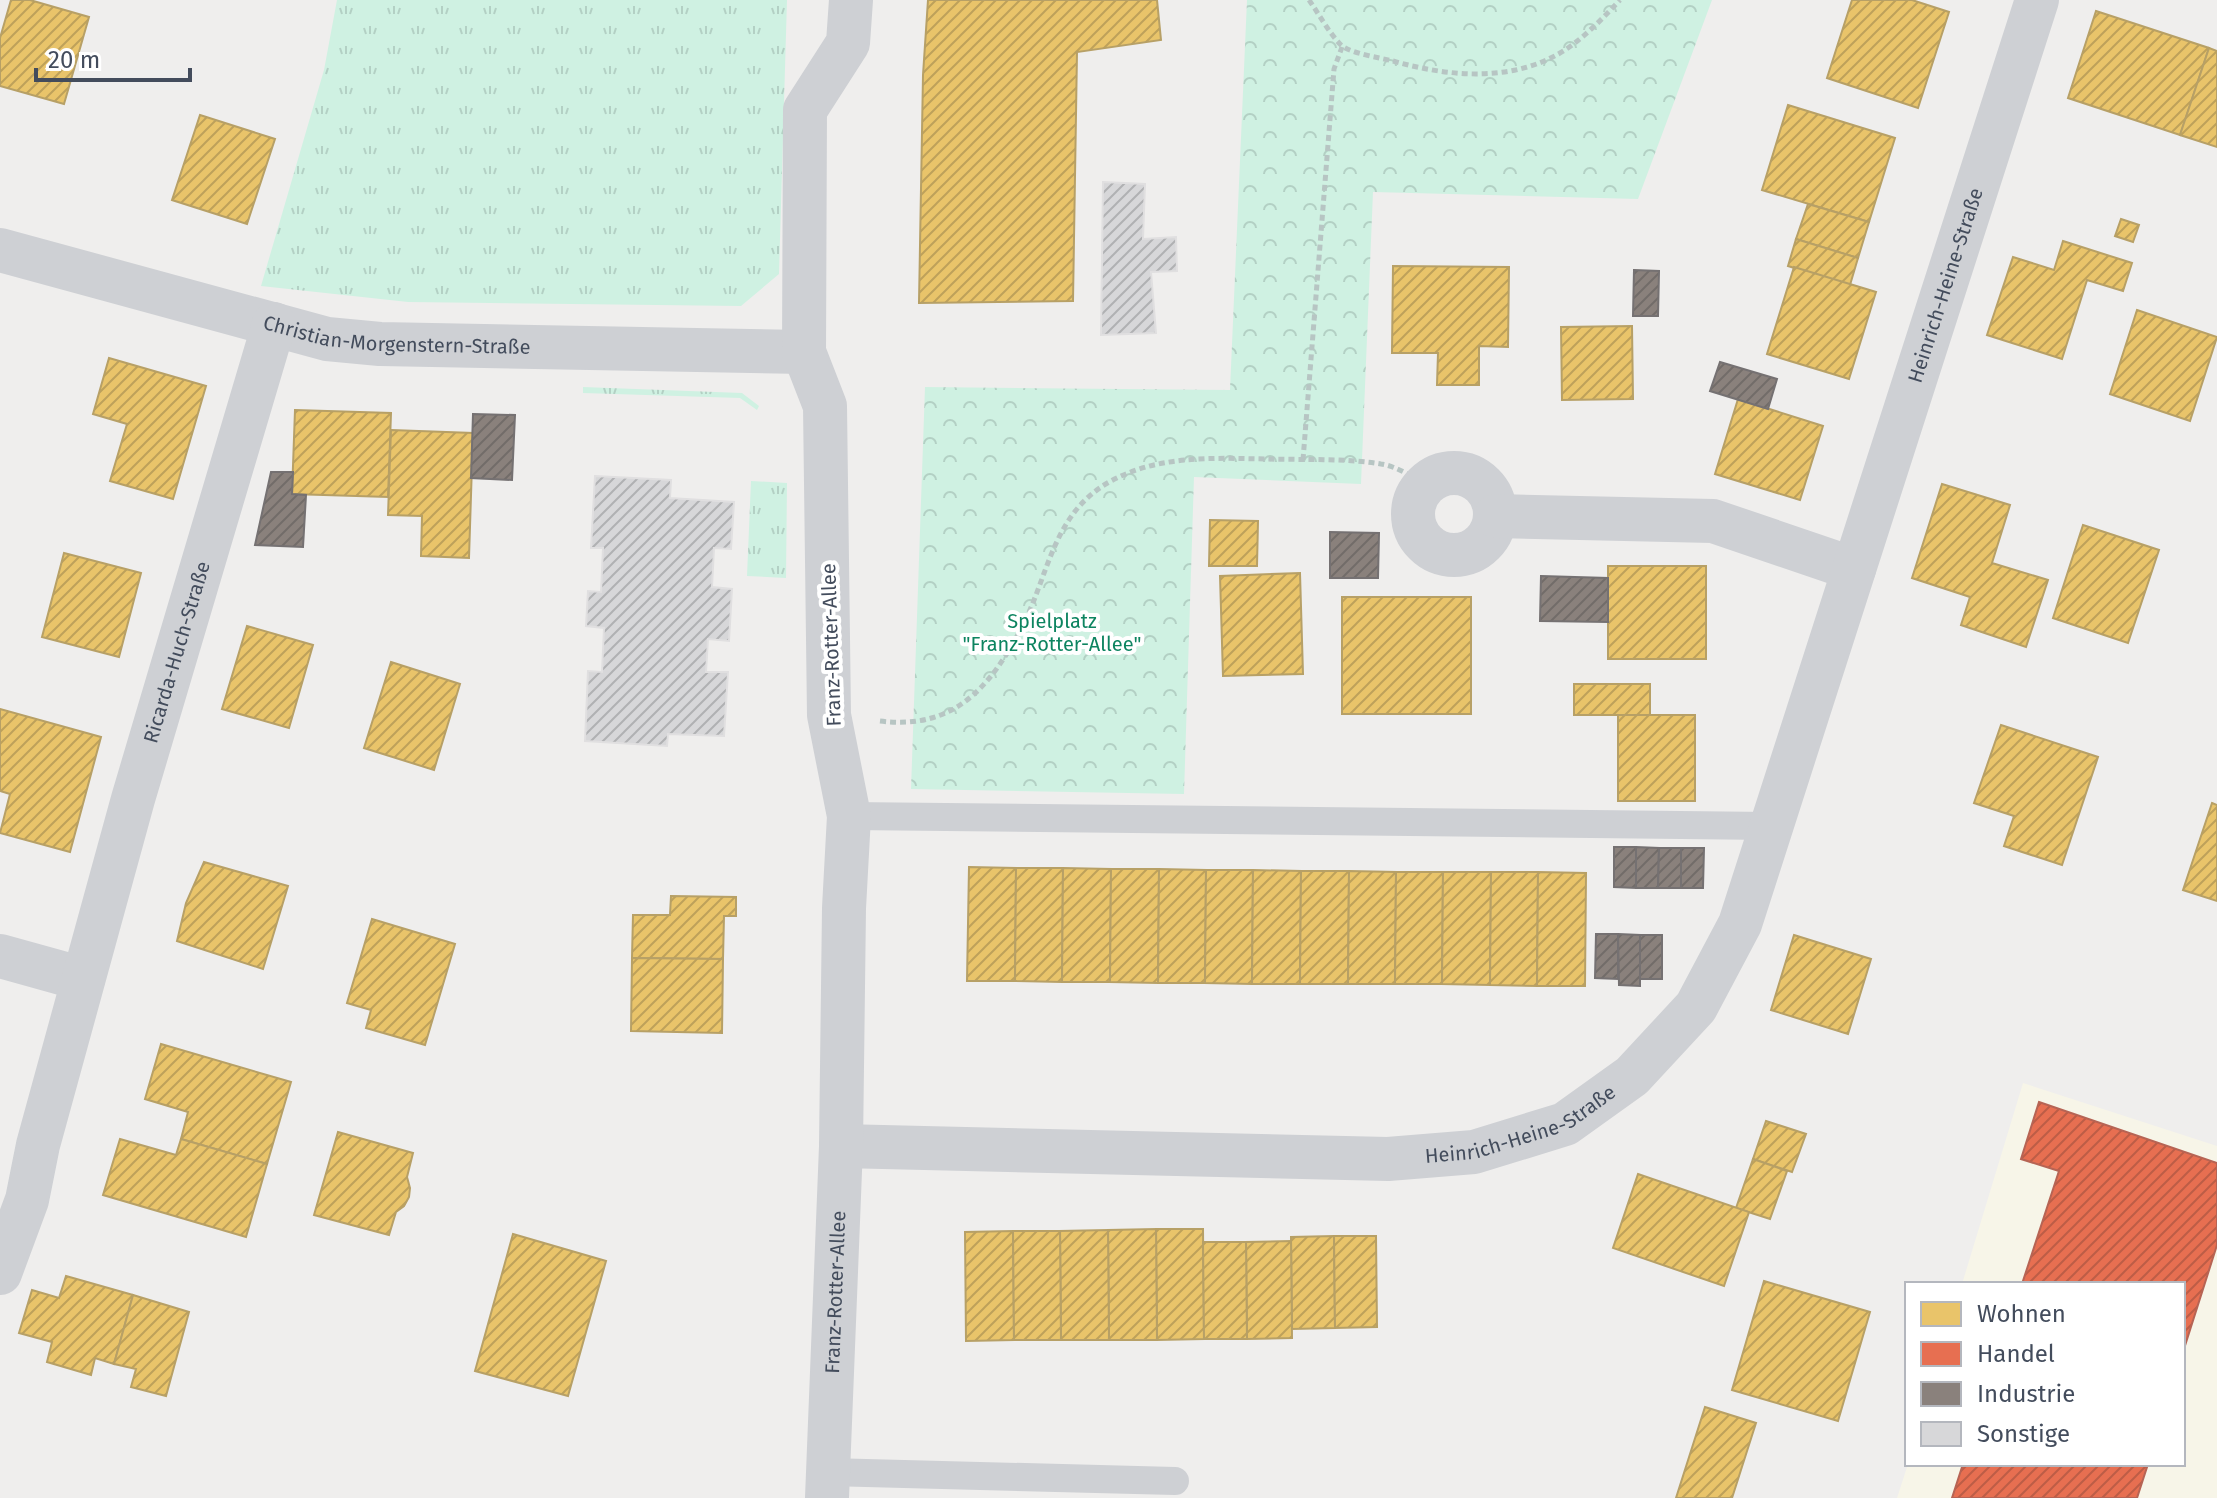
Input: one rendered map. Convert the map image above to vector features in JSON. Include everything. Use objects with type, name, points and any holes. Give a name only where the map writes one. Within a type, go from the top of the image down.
[{"type":"street","name":"Franz-Rotter-Allee","points":[[828,1485],[849,816],[829,715],[825,406],[804,352],[805,110],[848,43],[851,0]]},
{"type":"street","name":"Heinrich-Heine-Straße","points":[[841,1146],[1388,1159],[1474,1152],[1565,1124],[1632,1076],[1696,1007],[1740,924],[2037,0]]},
{"type":"street","name":"Christian-Morgenstern-Straße","points":[[0,250],[327,339],[380,344],[804,352]]},
{"type":"street","name":"Ricarda-Huch-Straße","points":[[0,1273],[27,1200],[38,1145],[137,784],[274,324]]},
{"type":"street","points":[[1451,472],[1478,479],[1487,489],[1494,502],[1496,516],[1486,541],[1476,550],[1449,556],[1425,545],[1417,534],[1413,507],[1417,494],[1426,483],[1451,472]]},
{"type":"street","points":[[1496,516],[1713,521],[1854,569]]},
{"type":"street","points":[[0,956],[83,979]]},
{"type":"lane","points":[[849,816],[1770,826]]},
{"type":"lane","points":[[828,1485],[1175,1481]]},
{"type":"path","points":[[1309,0],[1342,47],[1414,67],[1477,75],[1513,71],[1565,50],[1587,34],[1620,0]]},
{"type":"path","points":[[1303,460],[1334,69],[1342,47]]},
{"type":"path","points":[[934,718],[962,705],[988,678],[1022,628],[1060,533],[1073,514],[1109,482],[1152,464],[1184,460],[1303,460],[1384,464],[1426,483]]},
{"type":"shaded area","points":[[2023,1083],[2217,1146],[2217,1498],[1897,1498],[1907,1466],[2185,1466],[2185,1282],[1963,1282]]},
{"type":"green space","points":[[337,0],[787,0],[779,274],[741,306],[408,302],[261,286],[324,70]]},
{"type":"green space","name":"Spielplatz \"Franz-Rotter-Allee\"","points":[[1247,0],[1712,0],[1638,199],[1373,192],[1361,484],[1194,477],[1184,794],[911,789],[925,387],[1230,390]]},
{"type":"green space","points":[[583,387],[742,393],[759,406],[757,410],[740,398],[583,393]]},
{"type":"green space","points":[[751,481],[787,483],[786,578],[747,576]]},
{"type":"building: Wohnen","points":[[11,0],[30,0],[89,17],[64,104],[0,86],[0,38]]},
{"type":"building: Wohnen","points":[[928,0],[1157,0],[1161,40],[1077,52],[1073,301],[919,303],[923,75]]},
{"type":"building: Wohnen","points":[[1852,0],[1912,0],[1949,12],[1918,108],[1827,78]]},
{"type":"building: Wohnen","points":[[2096,11],[2209,48],[2180,135],[2068,98]]},
{"type":"building: Wohnen","points":[[2209,48],[2217,51],[2217,147],[2180,135]]},
{"type":"building: Wohnen","points":[[1788,105],[1895,138],[1869,222],[1762,190]]},
{"type":"building: Wohnen","points":[[200,115],[275,139],[247,224],[172,200]]},
{"type":"building: Wohnen","points":[[1808,204],[1869,222],[1858,258],[1796,239]]},
{"type":"building: Wohnen","points":[[2121,219],[2139,225],[2133,242],[2115,236]]},
{"type":"building: Wohnen","points":[[1796,239],[1858,258],[1850,285],[1788,266]]},
{"type":"building: Wohnen","points":[[2063,241],[2132,263],[2123,291],[2087,280],[2062,359],[1987,335],[2013,257],[2054,270]]},
{"type":"building: Wohnen","points":[[1393,266],[1509,267],[1508,347],[1479,346],[1479,385],[1437,385],[1438,353],[1392,353]]},
{"type":"building: Wohnen","points":[[1794,267],[1876,292],[1849,379],[1767,354]]},
{"type":"building: Wohnen","points":[[2137,310],[2217,337],[2190,421],[2110,394]]},
{"type":"building: Wohnen","points":[[1632,326],[1633,399],[1562,400],[1561,327]]},
{"type":"building: Wohnen","points":[[109,358],[206,386],[173,499],[110,481],[127,424],[93,414]]},
{"type":"building: Wohnen","points":[[1738,399],[1823,426],[1800,500],[1715,474]]},
{"type":"building: Wohnen","points":[[295,410],[391,413],[388,497],[292,494]]},
{"type":"building: Wohnen","points":[[391,430],[473,433],[469,558],[421,556],[422,516],[388,515]]},
{"type":"building: Wohnen","points":[[1942,484],[2010,505],[1992,563],[2048,580],[2026,647],[1961,625],[1970,597],[1912,578]]},
{"type":"building: Wohnen","points":[[1210,520],[1258,521],[1257,566],[1209,566]]},
{"type":"building: Wohnen","points":[[2083,525],[2159,550],[2128,643],[2053,618]]},
{"type":"building: Wohnen","points":[[64,553],[141,573],[119,657],[42,637]]},
{"type":"building: Wohnen","points":[[1608,566],[1706,566],[1706,659],[1608,659]]},
{"type":"building: Wohnen","points":[[1300,573],[1303,674],[1223,676],[1220,576]]},
{"type":"building: Wohnen","points":[[1342,597],[1471,597],[1471,714],[1342,714]]},
{"type":"building: Wohnen","points":[[247,626],[313,645],[289,728],[222,709]]},
{"type":"building: Wohnen","points":[[391,662],[460,684],[434,770],[364,748]]},
{"type":"building: Wohnen","points":[[1574,684],[1650,684],[1650,715],[1574,715]]},
{"type":"building: Wohnen","points":[[0,709],[101,737],[70,852],[0,833],[10,794],[0,791]]},
{"type":"building: Wohnen","points":[[1618,715],[1695,715],[1695,801],[1618,801]]},
{"type":"building: Wohnen","points":[[2001,725],[2098,757],[2062,865],[2004,846],[2014,816],[1974,803]]},
{"type":"building: Wohnen","points":[[2212,803],[2217,805],[2217,901],[2183,890]]},
{"type":"building: Wohnen","points":[[204,862],[288,886],[263,969],[177,941],[186,903]]},
{"type":"building: Wohnen","points":[[969,867],[1016,868],[1015,981],[967,981]]},
{"type":"building: Wohnen","points":[[1016,868],[1063,868],[1062,982],[1015,981]]},
{"type":"building: Wohnen","points":[[1063,868],[1111,869],[1110,982],[1062,982]]},
{"type":"building: Wohnen","points":[[1111,869],[1159,869],[1158,983],[1110,982]]},
{"type":"building: Wohnen","points":[[1159,869],[1206,870],[1205,983],[1158,983]]},
{"type":"building: Wohnen","points":[[1206,870],[1253,870],[1252,984],[1205,983]]},
{"type":"building: Wohnen","points":[[1253,870],[1301,871],[1300,984],[1252,984]]},
{"type":"building: Wohnen","points":[[1301,871],[1349,871],[1348,984],[1300,984]]},
{"type":"building: Wohnen","points":[[1349,871],[1396,872],[1395,984],[1348,984]]},
{"type":"building: Wohnen","points":[[1396,872],[1443,872],[1442,984],[1395,984]]},
{"type":"building: Wohnen","points":[[1443,872],[1491,872],[1490,985],[1442,984]]},
{"type":"building: Wohnen","points":[[1491,872],[1538,872],[1537,986],[1490,985]]},
{"type":"building: Wohnen","points":[[1538,872],[1586,873],[1585,986],[1537,986]]},
{"type":"building: Wohnen","points":[[671,896],[736,897],[736,916],[724,916],[723,959],[632,958],[633,915],[670,915]]},
{"type":"building: Wohnen","points":[[372,919],[455,944],[425,1045],[366,1028],[371,1010],[347,1003]]},
{"type":"building: Wohnen","points":[[1794,935],[1871,959],[1848,1034],[1771,1010]]},
{"type":"building: Wohnen","points":[[632,958],[723,959],[722,1033],[631,1031]]},
{"type":"building: Wohnen","points":[[161,1044],[291,1082],[267,1164],[181,1139],[188,1112],[145,1099]]},
{"type":"building: Wohnen","points":[[1766,1121],[1806,1134],[1792,1172],[1753,1159]]},
{"type":"building: Wohnen","points":[[338,1132],[413,1153],[407,1177],[409,1197],[396,1212],[389,1235],[314,1215]]},
{"type":"building: Wohnen","points":[[120,1139],[176,1155],[181,1139],[267,1164],[246,1237],[103,1195]]},
{"type":"building: Wohnen","points":[[1753,1159],[1787,1171],[1770,1219],[1736,1208]]},
{"type":"building: Wohnen","points":[[1638,1174],[1749,1212],[1724,1286],[1613,1248]]},
{"type":"building: Wohnen","points":[[1156,1229],[1203,1229],[1204,1339],[1157,1340]]},
{"type":"building: Wohnen","points":[[1156,1229],[1157,1340],[1109,1340],[1108,1230]]},
{"type":"building: Wohnen","points":[[1108,1230],[1109,1340],[1061,1340],[1060,1231]]},
{"type":"building: Wohnen","points":[[1013,1231],[1014,1340],[966,1341],[965,1232]]},
{"type":"building: Wohnen","points":[[1013,1231],[1060,1231],[1061,1340],[1014,1340]]},
{"type":"building: Wohnen","points":[[513,1234],[606,1261],[568,1396],[475,1371]]},
{"type":"building: Wohnen","points":[[1334,1236],[1335,1328],[1292,1329],[1291,1237]]},
{"type":"building: Wohnen","points":[[1334,1236],[1376,1236],[1377,1327],[1335,1328]]},
{"type":"building: Wohnen","points":[[1291,1241],[1292,1338],[1247,1339],[1246,1242]]},
{"type":"building: Wohnen","points":[[1203,1242],[1246,1242],[1247,1339],[1204,1339]]},
{"type":"building: Wohnen","points":[[66,1276],[133,1295],[114,1364],[95,1358],[91,1375],[47,1362],[52,1342],[19,1333],[32,1290],[59,1298]]},
{"type":"building: Wohnen","points":[[1764,1281],[1870,1312],[1838,1421],[1732,1390]]},
{"type":"building: Wohnen","points":[[133,1295],[189,1312],[166,1396],[131,1387],[136,1369],[114,1364]]},
{"type":"building: Wohnen","points":[[1705,1407],[1756,1423],[1732,1498],[1676,1498]]},
{"type":"building: Handel","points":[[2039,1102],[2217,1163],[2217,1245],[2185,1346],[2185,1282],[2023,1282],[2059,1171],[2021,1159]]},
{"type":"building: Handel","points":[[1962,1466],[2147,1466],[2137,1498],[1952,1498]]},
{"type":"building: Industrie","points":[[1634,270],[1659,271],[1658,316],[1633,316]]},
{"type":"building: Industrie","points":[[1720,362],[1777,379],[1768,409],[1710,391]]},
{"type":"building: Industrie","points":[[473,414],[515,415],[512,480],[471,478]]},
{"type":"building: Industrie","points":[[271,472],[293,472],[292,494],[306,495],[303,547],[255,545]]},
{"type":"building: Industrie","points":[[1330,532],[1379,533],[1378,578],[1330,578]]},
{"type":"building: Industrie","points":[[1541,576],[1608,578],[1608,622],[1540,621]]},
{"type":"building: Industrie","points":[[1614,847],[1636,847],[1636,888],[1614,887]]},
{"type":"building: Industrie","points":[[1636,847],[1659,848],[1658,888],[1636,888]]},
{"type":"building: Industrie","points":[[1659,848],[1681,848],[1681,888],[1658,888]]},
{"type":"building: Industrie","points":[[1681,848],[1704,848],[1703,888],[1681,888]]},
{"type":"building: Industrie","points":[[1596,934],[1618,934],[1618,979],[1595,978]]},
{"type":"building: Industrie","points":[[1618,934],[1640,935],[1640,986],[1619,985]]},
{"type":"building: Industrie","points":[[1640,935],[1662,935],[1662,979],[1640,979]]},
{"type":"building: Sonstige","points":[[1103,182],[1145,184],[1143,239],[1176,237],[1177,271],[1151,272],[1156,333],[1101,335]]},
{"type":"building: Sonstige","points":[[595,476],[671,480],[670,498],[734,502],[731,549],[714,548],[712,587],[732,589],[729,641],[708,639],[706,672],[728,672],[724,736],[668,734],[667,746],[585,741],[588,671],[602,672],[604,628],[586,626],[588,591],[601,592],[603,548],[591,548]]}]
